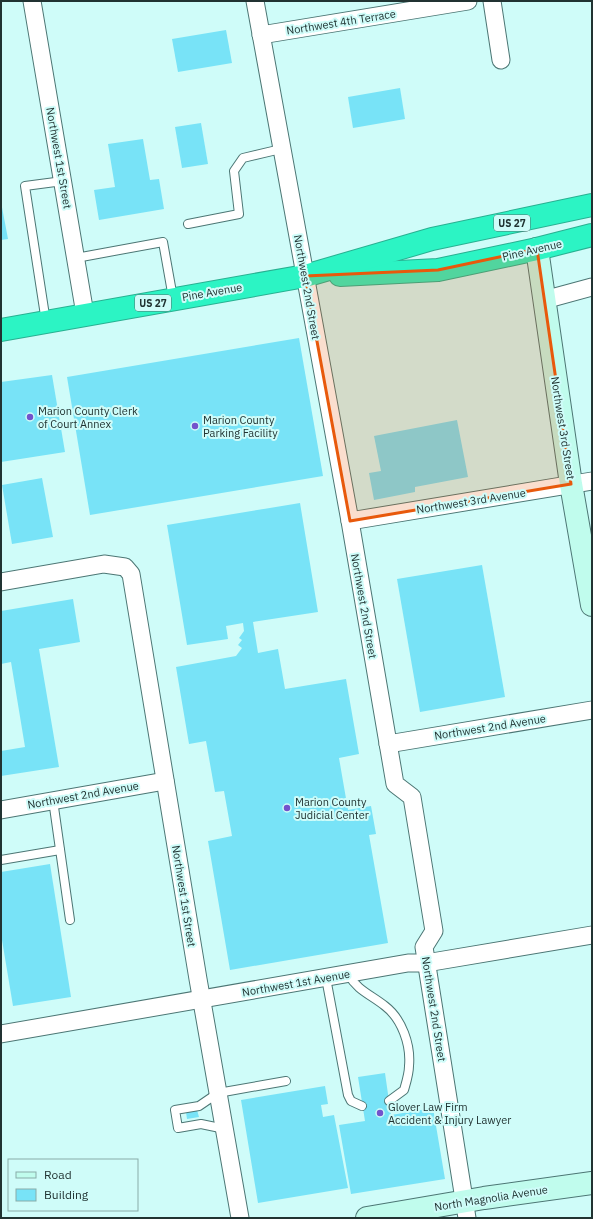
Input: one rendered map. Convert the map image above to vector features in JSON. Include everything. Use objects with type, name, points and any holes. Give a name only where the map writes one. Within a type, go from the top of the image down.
[{"type":"highway","name":"Pine Avenue","points":[[1,330],[305,276],[432,239],[592,204]]},
{"type":"highway","name":"Pine Avenue","points":[[305,276],[438,270],[537,249],[592,235]]},
{"type":"street","name":"Northwest 1st Street","points":[[32,1],[85,314]]},
{"type":"street","name":"Northwest 2nd Street","points":[[255,1],[350,521],[395,784],[412,797],[434,931],[424,947],[426,963],[466,1210]]},
{"type":"street","name":"Northwest 4th Terrace","points":[[260,35],[438,4],[468,1]]},
{"type":"street","points":[[492,1],[501,60]]},
{"type":"street","name":"Northwest 3rd Street","points":[[537,249],[544,300],[582,482],[592,606]]},
{"type":"street","points":[[544,300],[592,287]]},
{"type":"street","name":"Northwest 3rd Avenue","points":[[350,521],[582,482]]},
{"type":"street","name":"Northwest 1st Street","points":[[1,582],[104,564],[124,567],[131,574],[201,999],[240,1218]]},
{"type":"street","name":"Northwest 2nd Avenue","points":[[388,744],[592,710]]},
{"type":"street","name":"Northwest 2nd Avenue","points":[[1,810],[165,781]]},
{"type":"street","name":"Northwest 1st Avenue","points":[[1,1034],[408,963],[426,963],[592,935]]},
{"type":"street","name":"North Magnolia Avenue","points":[[367,1218],[466,1210],[592,1183]]},
{"type":"lane","points":[[188,224],[239,214],[234,171],[243,158],[281,149]]},
{"type":"lane","points":[[46,322],[25,186],[63,181]]},
{"type":"lane","points":[[76,258],[163,242],[173,299]]},
{"type":"lane","points":[[53,800],[70,920]]},
{"type":"lane","points":[[1,860],[60,850]]},
{"type":"lane","points":[[348,974],[355,986],[386,1006],[399,1022],[408,1045],[409,1066],[404,1090],[389,1101]]},
{"type":"lane","points":[[326,978],[348,1095],[352,1101],[362,1106]]},
{"type":"lane","points":[[225,1129],[202,1124],[178,1128],[175,1110],[199,1106],[218,1093],[286,1081]]},
{"type":"highlighted area","points":[[537,249],[571,484],[350,521],[305,276],[438,270]]},
{"type":"building","points":[[226,30],[232,63],[178,72],[172,39]]},
{"type":"building","points":[[400,88],[405,119],[353,128],[348,97]]},
{"type":"building","points":[[201,123],[208,164],[182,168],[175,127]]},
{"type":"building","points":[[143,139],[150,180],[159,179],[164,209],[99,220],[94,190],[115,187],[108,144]]},
{"type":"building","points":[[1,202],[8,239],[1,240]]},
{"type":"building","name":"Marion County Parking Facility","points":[[299,338],[323,476],[90,515],[67,377]]},
{"type":"building","name":"Marion County Clerk of Court Annex","points":[[52,375],[65,452],[1,462],[1,382]]},
{"type":"building","points":[[457,420],[468,477],[415,487],[415,492],[374,500],[369,473],[381,471],[374,436]]},
{"type":"building","points":[[42,478],[53,537],[12,544],[2,485]]},
{"type":"building","name":"Marion County Judicial Center","points":[[300,503],[318,612],[253,622],[258,653],[278,649],[285,689],[346,679],[359,754],[339,758],[348,810],[371,806],[376,834],[369,835],[388,943],[230,970],[208,841],[232,836],[224,791],[215,792],[206,741],[189,744],[176,667],[236,656],[242,648],[238,645],[242,640],[239,638],[244,631],[243,623],[226,626],[228,639],[187,645],[167,525]]},
{"type":"building","points":[[482,565],[505,697],[420,712],[397,579]]},
{"type":"building","points":[[73,599],[80,642],[39,649],[59,767],[1,776],[1,751],[25,747],[11,662],[1,664],[1,611]]},
{"type":"building","points":[[50,864],[71,997],[13,1006],[1,934],[1,872]]},
{"type":"building","points":[[385,1073],[391,1115],[433,1108],[445,1179],[351,1194],[339,1125],[365,1121],[358,1077]]},
{"type":"building","points":[[325,1086],[328,1104],[321,1105],[323,1117],[334,1115],[348,1188],[258,1203],[241,1100]]},
{"type":"building","points":[[197,1110],[199,1117],[187,1119],[186,1112]]},
{"type":"place","name":"Marion County Clerk of Court Annex","points":[[30,417]]},
{"type":"place","name":"Marion County Parking Facility","points":[[195,426]]},
{"type":"place","name":"Marion County Judicial Center","points":[[287,808]]},
{"type":"place","name":"Glover Law Firm Accident & Injury Lawyer","points":[[380,1113]]}]
